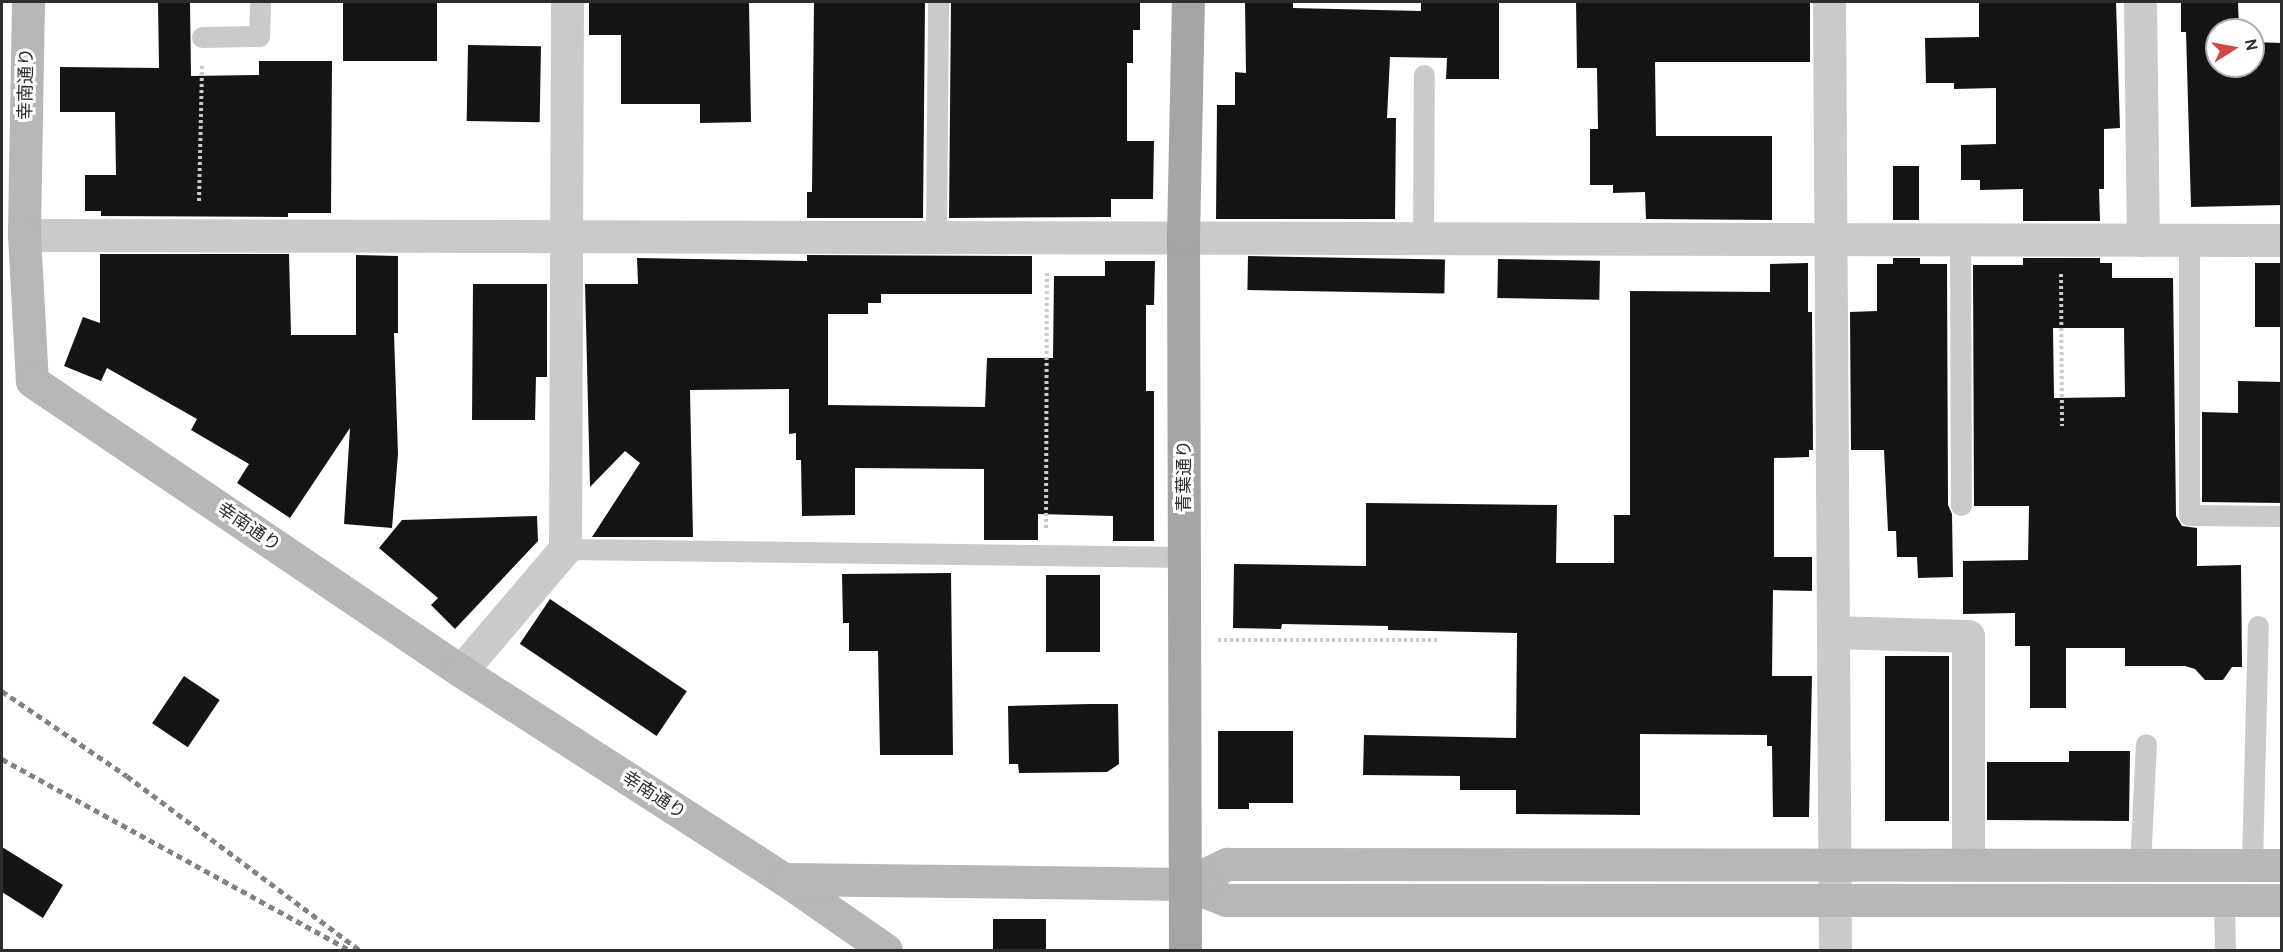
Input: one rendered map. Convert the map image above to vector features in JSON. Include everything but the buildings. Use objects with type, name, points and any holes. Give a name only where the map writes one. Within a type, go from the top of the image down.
[{"type":"main road","name":"青葉通り","points":[[1185,951],[1183,237],[1188,2]]},
{"type":"street","name":"幸南通り","points":[[28,2],[13,234],[32,381],[461,671],[784,879],[886,951]]},
{"type":"street","points":[[461,671],[565,549],[567,2]]},
{"type":"street","points":[[1829,2],[1835,951]]},
{"type":"street","points":[[2140,2],[2143,240]]},
{"type":"street","points":[[13,234],[1047,236],[1830,242],[2282,240]]},
{"type":"street","points":[[1833,632],[1968,636],[1968,864]]},
{"type":"street","points":[[1185,884],[1227,864],[2267,865]]},
{"type":"street","points":[[784,879],[1185,884],[1226,900],[1835,902],[2282,900]]},
{"type":"lane","points":[[202,37],[259,36],[260,2]]},
{"type":"lane","points":[[936,236],[938,2]]},
{"type":"lane","points":[[1423,239],[1424,75]]},
{"type":"lane","points":[[2189,240],[2189,515],[2282,516]]},
{"type":"lane","points":[[1960,241],[1961,505]]},
{"type":"lane","points":[[565,549],[1184,557]]},
{"type":"lane","points":[[2258,626],[2267,865]]},
{"type":"lane","points":[[2140,865],[2146,744]]},
{"type":"lane","points":[[2224,900],[2225,951]]},
{"type":"path","points":[[199,235],[202,37]]},
{"type":"path","points":[[1046,555],[1047,236]]},
{"type":"path","points":[[2060,240],[2062,426]]},
{"type":"path","points":[[1185,640],[1437,640]]},
{"type":"railway","points":[[2,691],[127,776],[360,950]]},
{"type":"railway","points":[[2,759],[347,949]]}]
